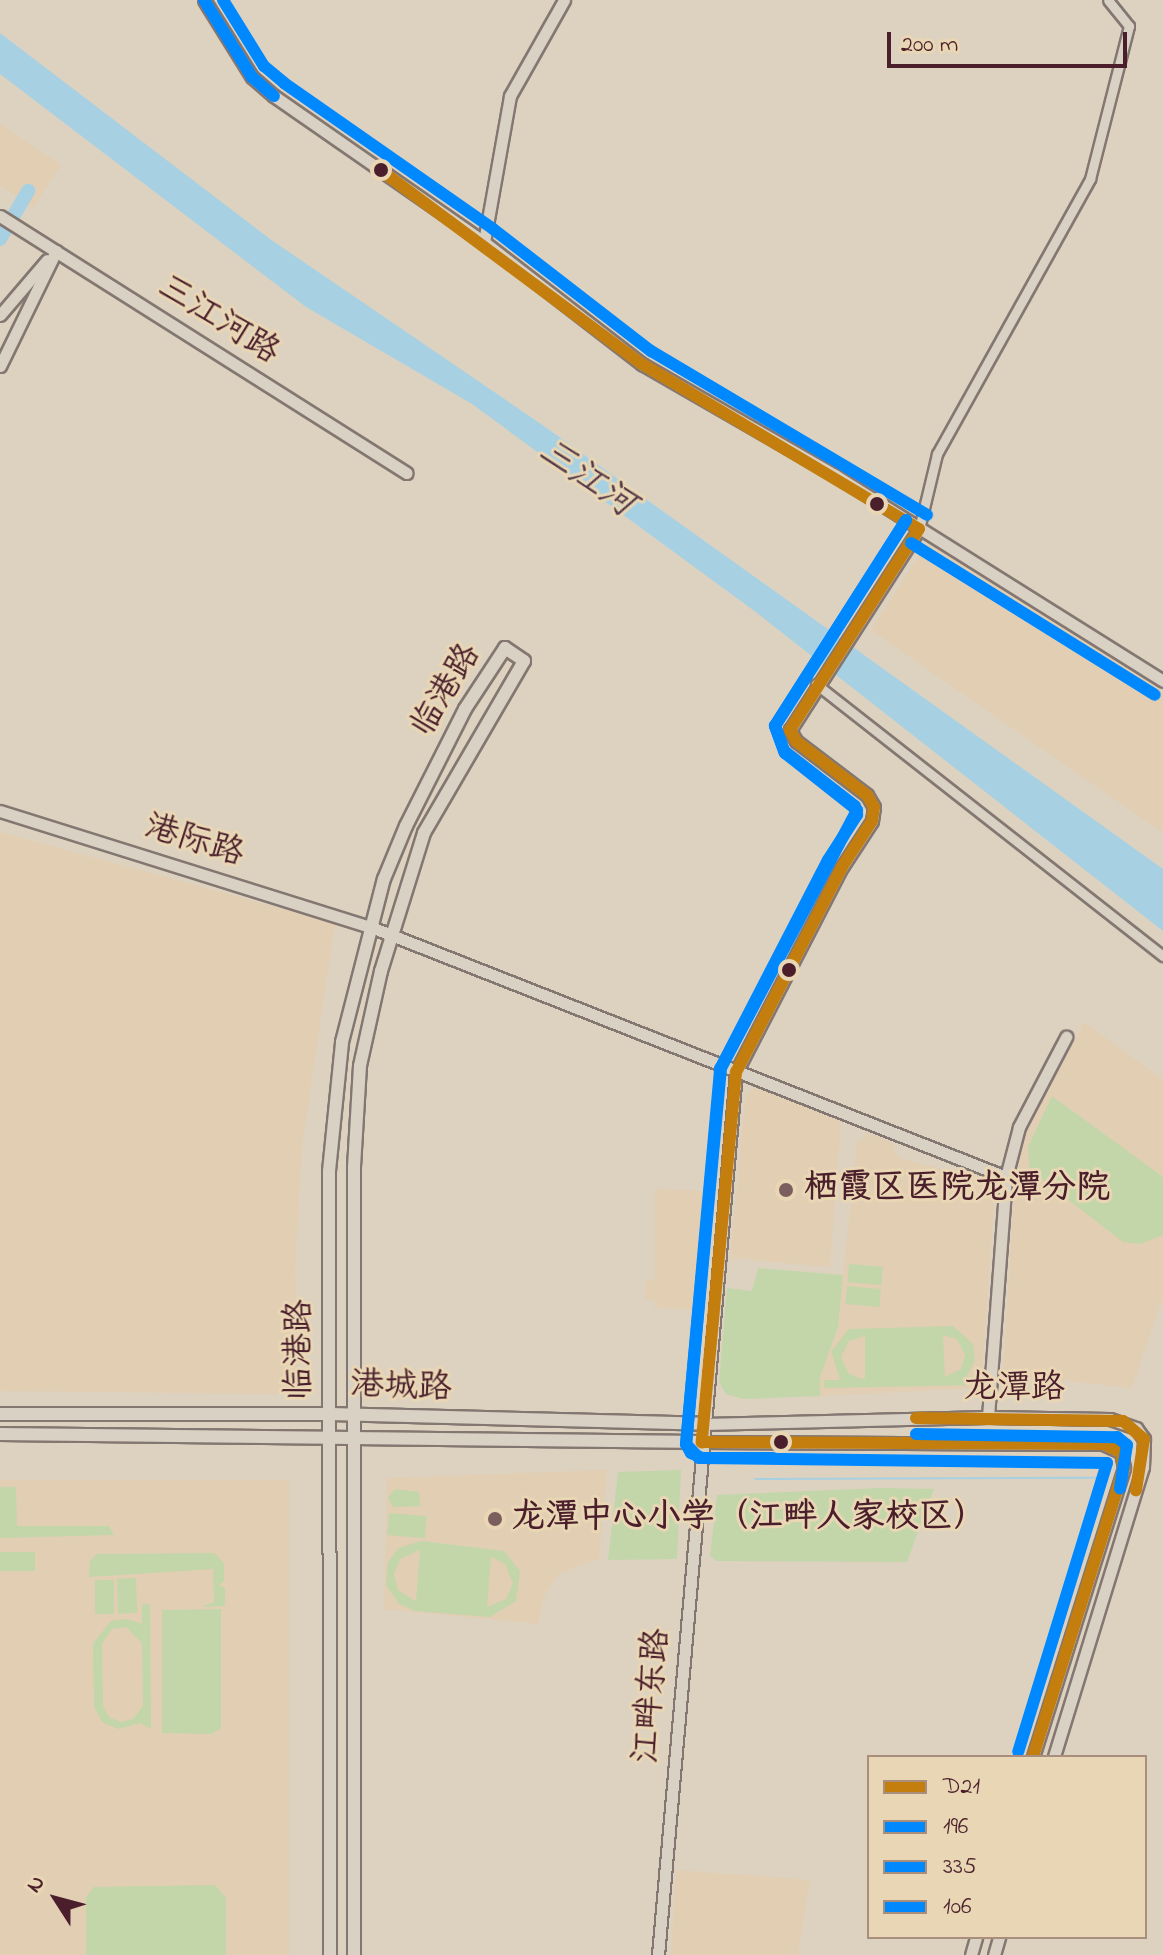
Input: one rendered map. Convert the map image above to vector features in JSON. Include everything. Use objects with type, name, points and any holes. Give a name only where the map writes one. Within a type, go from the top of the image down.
[{"type":"main road","name":"临港路","points":[[330,1955],[329,1171],[342,1042],[371,927],[411,814],[465,709],[505,648],[524,661],[487,717],[424,833],[391,938],[360,1066],[353,1415],[354,1955]]},
{"type":"main road","name":"港城路","points":[[0,1414],[330,1414],[704,1424]]},
{"type":"main road","name":"港城路","points":[[0,1434],[353,1434],[702,1442]]},
{"type":"street","points":[[204,0],[252,77],[484,242],[642,364],[919,529],[1163,681]]},
{"type":"street","points":[[484,242],[510,96],[564,0]]},
{"type":"street","points":[[736,1072],[842,867],[872,821],[874,807],[867,795],[796,741],[790,730],[816,684],[919,529],[937,454],[1090,179],[1129,26],[1108,0]]},
{"type":"street","name":"三江河路","points":[[0,216],[407,473]]},
{"type":"street","points":[[0,315],[7,301],[56,251]]},
{"type":"street","points":[[0,366],[56,251]]},
{"type":"street","points":[[816,684],[1163,956]]},
{"type":"street","name":"港际路","points":[[0,811],[371,927],[391,938],[1006,1177]]},
{"type":"street","points":[[988,1417],[1006,1177],[1019,1127],[1066,1037]]},
{"type":"street","name":"江畔东路","points":[[658,1955],[736,1072]]},
{"type":"street","name":"龙潭路","points":[[704,1424],[988,1417],[1123,1421],[1144,1439],[1143,1467],[1055,1755]]},
{"type":"street","name":"龙潭路","points":[[702,1442],[1103,1444],[1121,1452],[1124,1468],[1034,1755]]},
{"type":"shaded area","points":[[0,124],[61,165],[33,208],[0,186]]},
{"type":"shaded area","points":[[927,543],[1113,654],[1163,692],[1163,833],[871,630]]},
{"type":"shaded area","points":[[0,832],[335,923],[302,1146],[295,1266],[298,1379],[283,1394],[0,1391]]},
{"type":"shaded area","points":[[1084,1022],[1163,1080],[1163,1296],[1132,1388],[1003,1374],[1015,1180],[1025,1136]]},
{"type":"shaded area","name":"栖霞区医院龙潭分院","points":[[756,1088],[841,1121],[830,1267],[730,1258],[746,1094]]},
{"type":"shaded area","points":[[865,1132],[892,1143],[899,1158],[989,1181],[995,1187],[981,1388],[820,1396],[820,1377],[838,1327],[857,1140],[863,1140]]},
{"type":"shaded area","points":[[655,1188],[711,1192],[701,1310],[654,1307],[655,1300],[645,1299],[647,1280],[655,1280]]},
{"type":"shaded area","name":"龙潭中心小学（江畔人家校区）","points":[[607,1470],[599,1559],[558,1574],[544,1597],[538,1624],[384,1609],[387,1478]]},
{"type":"shaded area","points":[[0,1480],[289,1480],[289,1955],[0,1955]]},
{"type":"shaded area","points":[[676,1870],[810,1880],[798,1955],[671,1955]]},
{"type":"green space","points":[[1052,1096],[1163,1177],[1163,1235],[1140,1244],[1123,1242],[1030,1170],[1028,1147]]},
{"type":"green space","points":[[849,1264],[883,1267],[881,1285],[847,1282]]},
{"type":"green space","points":[[758,1268],[843,1275],[838,1327],[820,1377],[820,1396],[743,1399],[726,1394],[719,1382],[727,1288],[752,1291]]},
{"type":"green space","points":[[847,1286],[881,1289],[879,1307],[845,1304]]},
{"type":"green space","points":[[953,1326],[973,1344],[975,1360],[967,1376],[976,1377],[976,1385],[824,1388],[824,1380],[840,1380],[831,1351],[849,1329]],"holes":[[[943,1335],[957,1339],[965,1355],[961,1369],[945,1377]],[[865,1336],[865,1378],[862,1379],[849,1374],[841,1357],[849,1341]]]},
{"type":"green space","points":[[681,1470],[677,1559],[608,1560],[618,1472]]},
{"type":"green space","points":[[0,1487],[16,1487],[17,1526],[109,1526],[114,1535],[0,1538]]},
{"type":"green space","points":[[881,1488],[934,1489],[907,1562],[717,1561],[710,1556],[717,1495]]},
{"type":"green space","points":[[395,1489],[419,1492],[420,1506],[393,1507],[388,1498]]},
{"type":"green space","points":[[389,1513],[427,1516],[425,1538],[387,1535]]},
{"type":"green space","points":[[421,1541],[504,1551],[520,1571],[516,1601],[490,1617],[415,1611],[399,1604],[386,1585],[388,1562],[399,1548]],"holes":[[[420,1550],[416,1600],[415,1601],[398,1590],[394,1574],[400,1559]],[[491,1557],[505,1564],[513,1583],[506,1599],[487,1607]]]},
{"type":"green space","points":[[0,1552],[35,1552],[35,1571],[0,1571]]},
{"type":"green space","points":[[214,1553],[224,1563],[224,1581],[219,1585],[225,1588],[225,1606],[201,1607],[214,1602],[213,1569],[89,1577],[90,1561],[97,1554]]},
{"type":"green space","points":[[136,1578],[137,1613],[118,1614],[117,1579]]},
{"type":"green space","points":[[95,1580],[114,1580],[114,1614],[95,1614]]},
{"type":"green space","points":[[142,1604],[150,1604],[151,1729],[140,1723],[118,1729],[102,1722],[94,1706],[93,1643],[111,1621],[127,1619],[142,1624]],"holes":[[[126,1627],[142,1643],[143,1706],[133,1719],[121,1722],[109,1717],[103,1706],[102,1644],[112,1629]]]},
{"type":"green space","points":[[221,1609],[221,1728],[212,1734],[162,1733],[162,1610]]},
{"type":"green space","points":[[215,1885],[226,1898],[226,1955],[86,1955],[86,1897],[94,1887]]},
{"type":"water","name":"三江河","points":[[0,33],[270,239],[541,424],[1163,869],[1163,931],[753,610],[472,404],[306,307],[0,74]]},
{"type":"waterway","points":[[0,239],[28,191]]},
{"type":"waterway","points":[[755,1479],[1099,1478]]},
{"type":"transit line","name":"106","points":[[204,0],[252,77],[274,96]]},
{"type":"transit line","name":"335","points":[[223,0],[264,66],[284,83],[493,229],[651,351],[927,515]]},
{"type":"transit line","name":"D21","points":[[379,169],[642,364],[919,529]]},
{"type":"transit line","name":"196","points":[[906,520],[775,726],[785,753],[857,810],[721,1068],[686,1444],[691,1453],[702,1458],[1107,1463],[1018,1752]]},
{"type":"transit line","name":"335","points":[[773,1458],[699,1458],[686,1444],[720,1069],[828,860],[857,815],[855,806],[784,751],[775,726],[906,520]]},
{"type":"transit line","name":"D21","points":[[919,529],[790,730],[796,741],[867,795],[874,807],[872,821],[842,867],[736,1072],[702,1442],[1103,1444],[1121,1452],[1124,1468],[1034,1755]]},
{"type":"transit line","name":"196","points":[[911,543],[1155,695]]},
{"type":"transit line","name":"D21","points":[[916,1418],[1123,1421],[1144,1439],[1136,1490]]},
{"type":"transit line","name":"196","points":[[916,1434],[1117,1437],[1127,1445],[1120,1488]]},
{"type":"place","name":"栖霞区医院龙潭分院","points":[[786,1190]]},
{"type":"place","name":"龙潭中心小学（江畔人家校区）","points":[[495,1519]]}]
